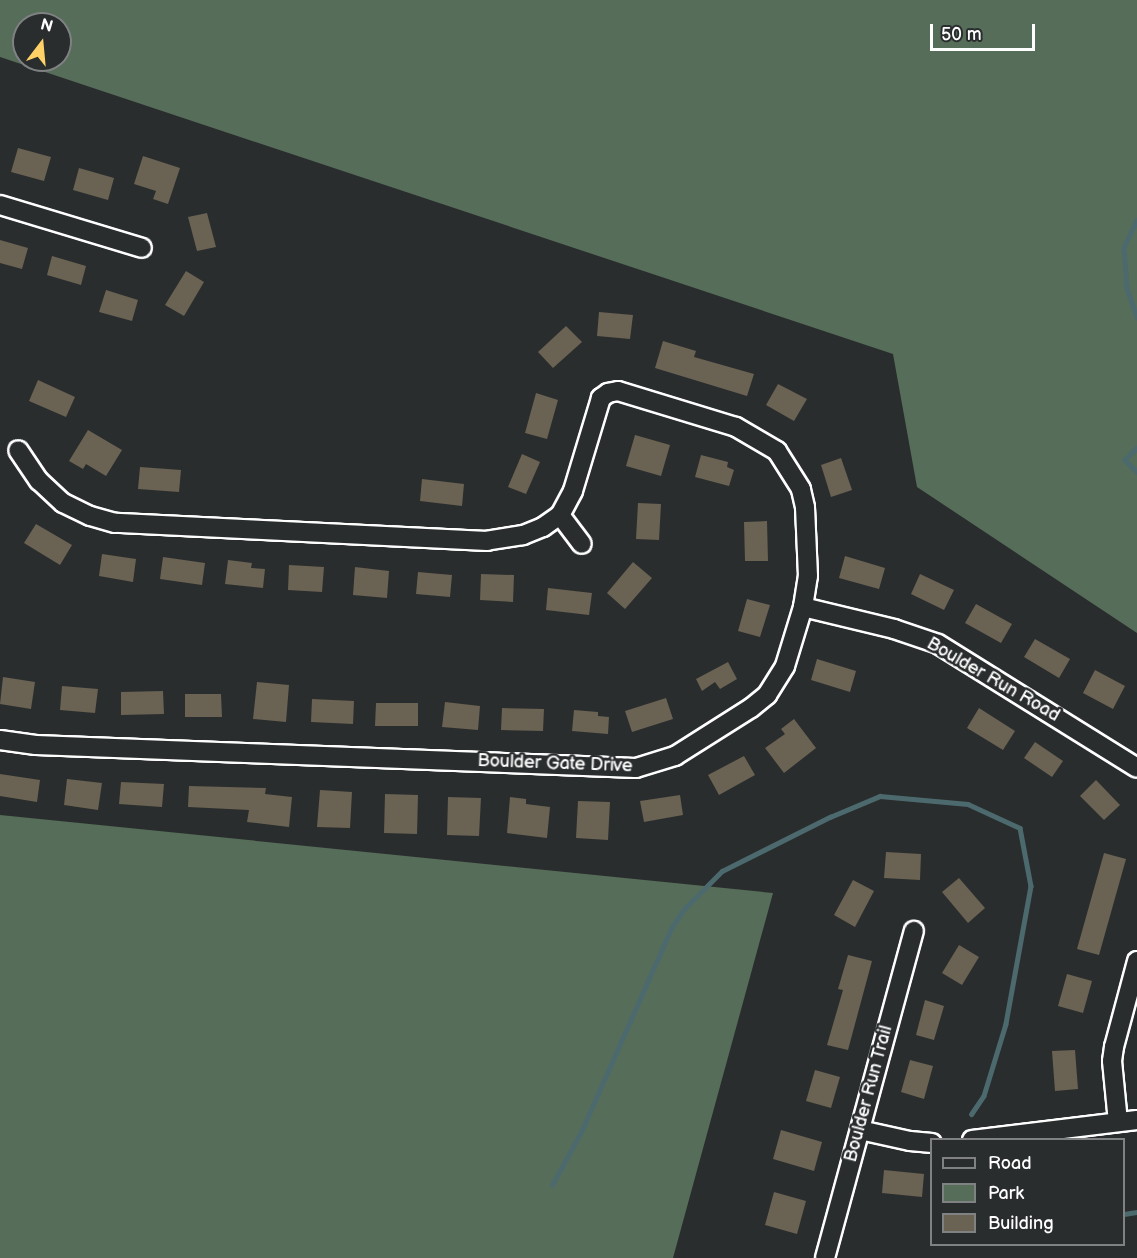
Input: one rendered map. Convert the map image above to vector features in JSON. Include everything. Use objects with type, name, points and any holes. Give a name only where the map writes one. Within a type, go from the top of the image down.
[{"type":"street","points":[[0,205],[142,248]]},
{"type":"street","name":"Boulder Gate Drive","points":[[0,740],[36,745],[636,768],[675,756],[751,708],[767,695],[785,666],[803,607],[808,576],[805,507],[801,489],[777,451],[736,427],[605,388],[573,491],[560,515]]},
{"type":"street","points":[[18,450],[39,481],[63,503],[90,516],[115,523],[487,541],[523,535],[543,527],[560,515],[582,544]]},
{"type":"street","name":"Boulder Run Road","points":[[803,607],[894,629],[938,644],[1137,768]]},
{"type":"street","name":"Boulder Run Trail","points":[[825,1258],[914,931]]},
{"type":"street","points":[[1118,1122],[1112,1062],[1137,961]]},
{"type":"street","points":[[988,1138],[1137,1120]]},
{"type":"street","points":[[860,1130],[910,1142],[930,1143]]},
{"type":"green space","points":[[0,0],[1137,0],[1137,633],[917,487],[893,354],[45,72],[72,72],[72,12],[12,12],[12,61],[0,57]]},
{"type":"green space","points":[[0,815],[773,893],[673,1258],[0,1258]]},
{"type":"building","points":[[18,148],[51,157],[44,181],[11,172]]},
{"type":"building","points":[[143,156],[180,168],[168,204],[153,199],[156,191],[134,184]]},
{"type":"building","points":[[79,168],[114,178],[108,200],[73,190]]},
{"type":"building","points":[[207,213],[216,247],[197,251],[188,217]]},
{"type":"building","points":[[0,240],[28,248],[22,269],[0,263]]},
{"type":"building","points":[[52,256],[86,266],[81,285],[47,275]]},
{"type":"building","points":[[186,271],[204,282],[184,316],[165,305]]},
{"type":"building","points":[[106,290],[138,300],[132,321],[99,312]]},
{"type":"building","points":[[599,312],[633,315],[630,339],[597,336]]},
{"type":"building","points":[[566,326],[582,342],[553,368],[538,352]]},
{"type":"building","points":[[663,341],[696,351],[694,357],[754,374],[747,396],[655,368]]},
{"type":"building","points":[[38,380],[75,397],[66,417],[29,401]]},
{"type":"building","points":[[778,384],[807,399],[794,421],[766,405]]},
{"type":"building","points":[[536,393],[558,400],[547,439],[525,433]]},
{"type":"building","points":[[88,430],[122,450],[106,476],[86,464],[83,469],[69,461]]},
{"type":"building","points":[[635,435],[670,445],[661,476],[626,466]]},
{"type":"building","points":[[522,454],[540,462],[526,494],[508,487]]},
{"type":"building","points":[[701,455],[728,462],[727,467],[734,470],[729,486],[695,477]]},
{"type":"building","points":[[841,458],[852,490],[831,497],[821,465]]},
{"type":"building","points":[[140,467],[181,470],[179,492],[138,489]]},
{"type":"building","points":[[422,479],[464,484],[462,506],[420,501]]},
{"type":"building","points":[[638,503],[661,504],[659,540],[636,539]]},
{"type":"building","points":[[767,521],[768,561],[745,561],[744,522]]},
{"type":"building","points":[[36,524],[72,545],[60,565],[24,543]]},
{"type":"building","points":[[102,554],[136,559],[133,582],[99,576]]},
{"type":"building","points":[[845,556],[885,568],[879,589],[839,578]]},
{"type":"building","points":[[163,557],[205,563],[202,585],[160,579]]},
{"type":"building","points":[[228,560],[252,563],[251,568],[265,569],[263,588],[225,584]]},
{"type":"building","points":[[633,562],[652,578],[625,609],[607,593]]},
{"type":"building","points":[[289,565],[324,567],[322,592],[288,590]]},
{"type":"building","points":[[355,567],[389,571],[387,598],[353,595]]},
{"type":"building","points":[[418,572],[452,575],[450,597],[416,594]]},
{"type":"building","points":[[481,574],[514,575],[513,602],[480,600]]},
{"type":"building","points":[[920,574],[954,590],[944,610],[911,594]]},
{"type":"building","points":[[548,588],[592,593],[589,615],[546,610]]},
{"type":"building","points":[[747,599],[770,605],[760,637],[738,631]]},
{"type":"building","points":[[976,604],[1012,624],[1001,643],[965,623]]},
{"type":"building","points":[[1035,639],[1070,659],[1059,678],[1024,657]]},
{"type":"building","points":[[817,659],[856,671],[850,692],[811,680]]},
{"type":"building","points":[[728,662],[737,679],[720,689],[715,682],[702,691],[696,679]]},
{"type":"building","points":[[1095,670],[1125,686],[1113,709],[1083,693]]},
{"type":"building","points":[[3,677],[35,682],[31,709],[0,704]]},
{"type":"building","points":[[257,682],[289,685],[286,722],[253,719]]},
{"type":"building","points":[[62,686],[98,689],[95,713],[60,710]]},
{"type":"building","points":[[163,691],[164,714],[121,715],[121,692]]},
{"type":"building","points":[[185,694],[221,694],[222,717],[185,717]]},
{"type":"building","points":[[666,698],[673,719],[632,732],[625,711]]},
{"type":"building","points":[[312,699],[354,701],[353,724],[311,722]]},
{"type":"building","points":[[445,702],[480,706],[478,730],[442,727]]},
{"type":"building","points":[[376,703],[418,703],[418,726],[375,726]]},
{"type":"building","points":[[502,708],[544,709],[543,731],[501,730]]},
{"type":"building","points":[[979,708],[1015,731],[1003,750],[967,728]]},
{"type":"building","points":[[574,710],[598,712],[598,716],[609,717],[608,734],[572,731]]},
{"type":"building","points":[[794,719],[816,748],[784,773],[765,748],[785,734],[781,729]]},
{"type":"building","points":[[1035,742],[1063,761],[1052,777],[1024,758]]},
{"type":"building","points":[[744,756],[755,775],[719,795],[708,775]]},
{"type":"building","points":[[0,774],[40,780],[37,802],[0,796]]},
{"type":"building","points":[[67,779],[102,783],[98,810],[64,805]]},
{"type":"building","points":[[1096,780],[1120,805],[1104,820],[1080,796]]},
{"type":"building","points":[[121,782],[164,784],[162,807],[119,804]]},
{"type":"building","points":[[189,786],[266,788],[265,794],[292,797],[289,827],[247,822],[249,810],[188,807]]},
{"type":"building","points":[[320,790],[352,792],[350,828],[317,827]]},
{"type":"building","points":[[385,794],[418,795],[417,834],[384,833]]},
{"type":"building","points":[[680,795],[683,815],[644,822],[640,801]]},
{"type":"building","points":[[448,797],[481,798],[479,836],[447,835]]},
{"type":"building","points":[[510,797],[526,799],[526,804],[550,807],[547,838],[507,833]]},
{"type":"building","points":[[578,801],[610,802],[608,840],[576,838]]},
{"type":"building","points":[[886,852],[921,854],[920,880],[884,878]]},
{"type":"building","points":[[1104,853],[1126,859],[1099,955],[1077,949]]},
{"type":"building","points":[[959,878],[985,908],[968,923],[942,892]]},
{"type":"building","points":[[853,880],[874,891],[855,927],[834,915]]},
{"type":"building","points":[[959,945],[979,957],[962,985],[942,973]]},
{"type":"building","points":[[848,955],[872,961],[848,1050],[827,1045],[843,990],[838,989]]},
{"type":"building","points":[[1067,974],[1092,981],[1083,1013],[1058,1006]]},
{"type":"building","points":[[925,1000],[944,1006],[934,1040],[916,1035]]},
{"type":"building","points":[[1075,1050],[1078,1089],[1055,1091],[1052,1051]]},
{"type":"building","points":[[910,1060],[933,1066],[924,1099],[901,1092]]},
{"type":"building","points":[[815,1070],[840,1077],[831,1108],[806,1101]]},
{"type":"building","points":[[781,1130],[822,1142],[814,1171],[773,1159]]},
{"type":"building","points":[[884,1170],[924,1174],[922,1197],[882,1193]]},
{"type":"building","points":[[774,1192],[806,1201],[797,1234],[765,1225]]},
{"type":"waterway","points":[[1137,220],[1124,248],[1127,288],[1137,317]]},
{"type":"waterway","points":[[1137,448],[1125,460],[1137,472]]},
{"type":"waterway","points":[[552,1185],[581,1132],[672,927],[685,908],[722,871],[830,817],[880,796],[968,804],[1020,828],[1031,886],[1006,1024],[984,1096],[972,1114]]},
{"type":"waterway","points":[[1125,1214],[1137,1212]]}]
